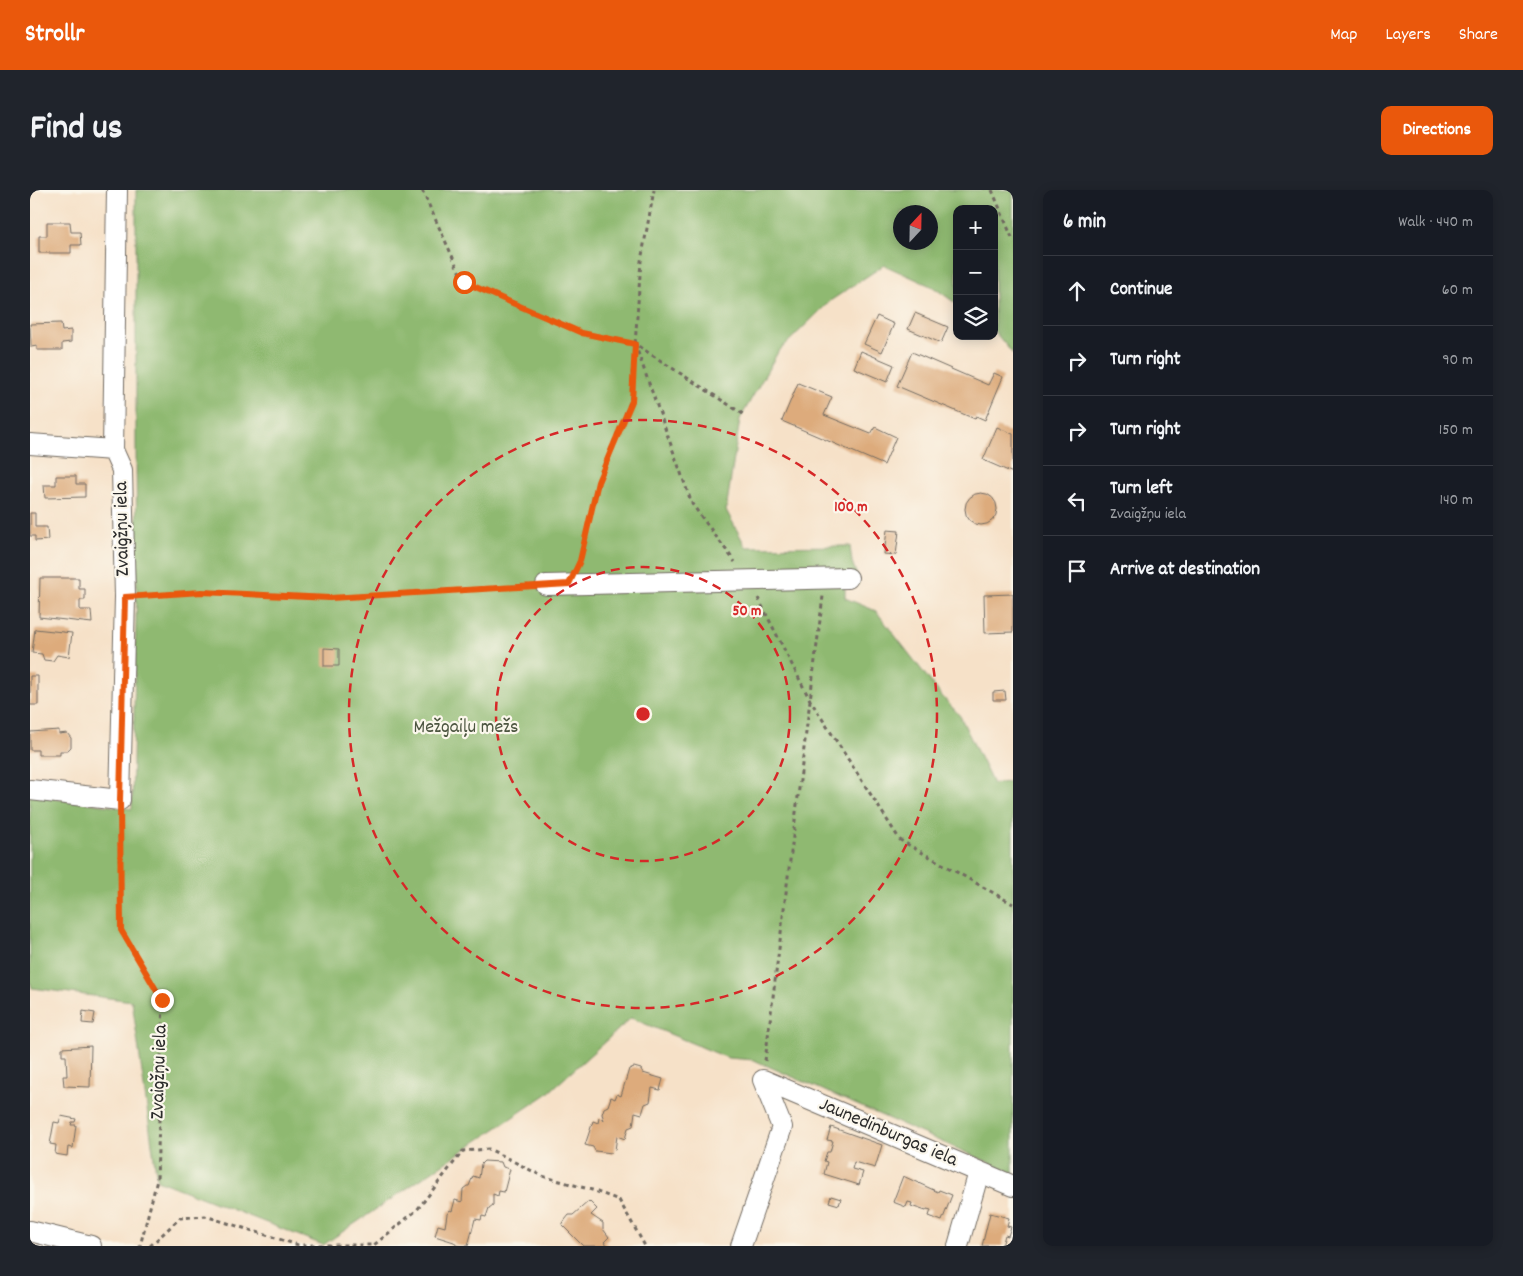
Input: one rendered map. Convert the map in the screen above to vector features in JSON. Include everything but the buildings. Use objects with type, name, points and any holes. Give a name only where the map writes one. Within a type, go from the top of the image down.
[{"type":"street","name":"Zvaigžņu iela","points":[[117,190],[113,450],[122,470],[125,597],[120,800]]},
{"type":"street","points":[[30,444],[113,450]]},
{"type":"street","points":[[546,585],[848,578]]},
{"type":"street","points":[[30,790],[120,800]]},
{"type":"street","points":[[742,1246],[782,1127],[763,1080]]},
{"type":"street","name":"Jaunedinburgas iela","points":[[763,1080],[1013,1186]]},
{"type":"street","points":[[958,1246],[979,1172]]},
{"type":"street","points":[[30,1230],[91,1246]]},
{"type":"path","points":[[422,190],[464,282],[582,333],[635,344],[743,414]]},
{"type":"path","points":[[569,584],[580,561],[598,482],[632,401],[641,261],[654,190]]},
{"type":"path","points":[[992,190],[1013,240]]},
{"type":"path","points":[[635,344],[692,504],[749,580],[810,700],[900,840],[1013,904]]},
{"type":"path","points":[[763,1080],[826,578]]},
{"type":"path","points":[[125,597],[202,592],[330,598],[546,585]]},
{"type":"path","name":"Zvaigžņu iela","points":[[120,800],[121,930],[162,1000],[157,1180],[140,1246]]},
{"type":"path","points":[[150,1246],[180,1218],[205,1216],[298,1245],[374,1245],[417,1210],[463,1151],[489,1148],[542,1176],[592,1190],[619,1200],[645,1246]]},
{"type":"green space","name":"Mežgaiļu mežs","points":[[136,190],[1013,190],[1013,354],[998,336],[998,205],[953,205],[953,301],[933,287],[884,265],[830,301],[778,352],[740,419],[726,510],[746,547],[850,546],[858,585],[845,586],[845,598],[876,611],[941,695],[960,716],[993,784],[1013,781],[1013,1173],[754,1060],[728,1058],[631,1018],[547,1094],[323,1245],[157,1180],[132,1001],[32,988],[30,981],[30,795],[132,809],[137,574]]},
{"type":"route","points":[[162,1000],[121,930],[120,800],[125,597],[202,592],[330,598],[569,584],[580,561],[598,482],[632,401],[635,344],[582,333],[464,282]]}]
